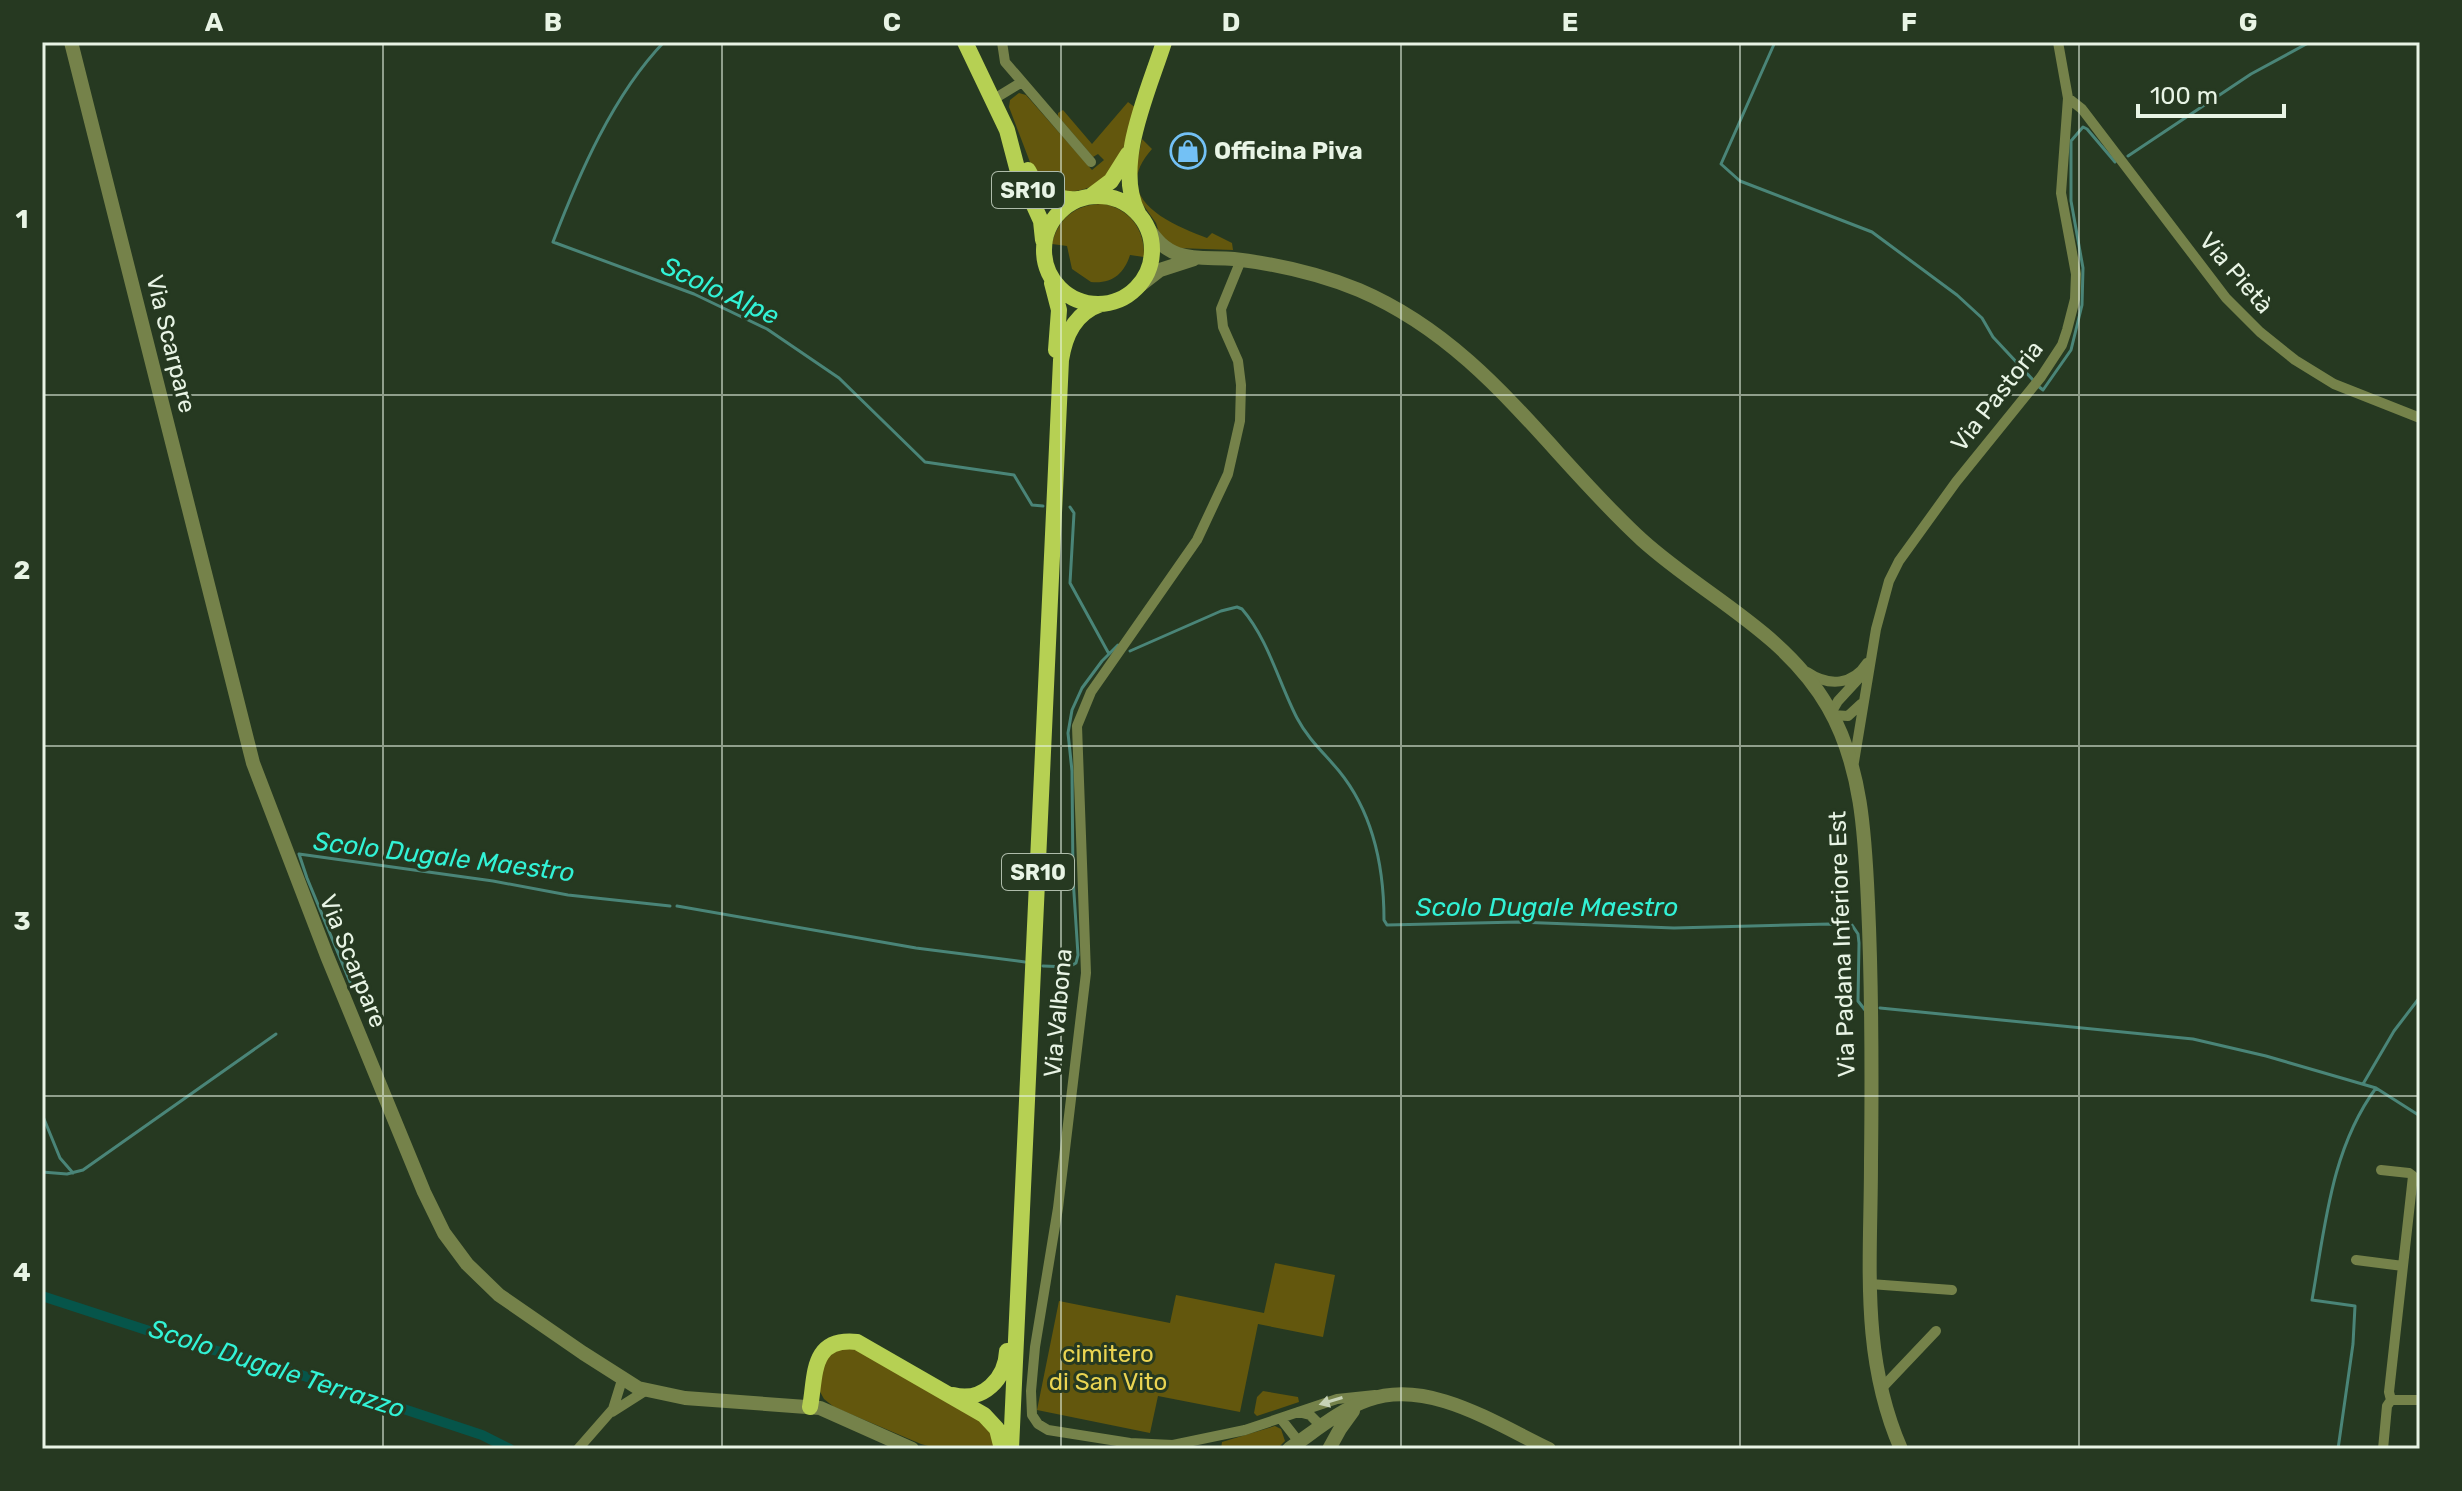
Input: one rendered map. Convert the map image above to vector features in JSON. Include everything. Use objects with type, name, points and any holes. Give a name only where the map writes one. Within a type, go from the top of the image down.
[{"type":"main road","name":"SR10","points":[[965,42],[1031,177],[1039,187],[1054,196],[1084,198]]},
{"type":"main road","points":[[1133,142],[1130,186],[1152,245],[1151,260],[1138,287],[1121,299],[1101,304],[1085,303],[1058,287],[1049,274],[1044,251],[1046,235],[1053,220],[1064,208],[1111,181],[1133,142],[1164,42]]},
{"type":"main road","name":"SR10","points":[[1007,130],[1017,168],[1041,221],[1044,251]]},
{"type":"main road","points":[[1084,198],[1117,199],[1143,221]]},
{"type":"main road","name":"SR10","points":[[1049,274],[1059,310],[1056,347],[1059,384]]},
{"type":"main road","name":"SR10","points":[[1011,1449],[1058,465],[1059,384],[1062,352],[1068,333],[1082,314],[1101,304]]},
{"type":"main road","points":[[952,1394],[968,1397],[981,1393],[1002,1374],[1019,1277]]},
{"type":"main road","points":[[810,1407],[812,1377],[817,1360],[829,1348],[846,1342],[862,1344],[952,1394],[994,1424],[1002,1449]]},
{"type":"main road","points":[[1015,1349],[1019,1449]]},
{"type":"street","name":"Via Scarpare","points":[[71,42],[248,747],[267,805],[327,956],[428,1201],[451,1243],[473,1272],[499,1295],[622,1380],[645,1391],[685,1398],[810,1407],[839,1415],[912,1449]]},
{"type":"street","points":[[1002,42],[1003,60],[1091,162]]},
{"type":"street","name":"Via Pastoria","points":[[1855,776],[1855,744],[1869,660],[1883,600],[1899,561],[1947,494],[2041,377],[2062,345],[2067,330],[2075,299],[2076,274],[2061,193],[2068,98],[2058,42]]},
{"type":"street","points":[[994,99],[1022,82]]},
{"type":"street","name":"Via Pietà","points":[[2068,98],[2082,109],[2226,298],[2260,332],[2295,360],[2334,384],[2420,418]]},
{"type":"street","name":"Via Padana Inferiore Est","points":[[1143,221],[1168,249],[1199,258],[1241,260],[1302,272],[1356,289],[1401,311],[1449,342],[1505,394],[1638,537],[1769,638],[1794,661],[1819,692],[1844,741],[1855,776],[1865,840],[1872,996],[1872,1345],[1880,1390],[1901,1449]]},
{"type":"street","name":"Via Padana Inferiore Est","points":[[1138,287],[1160,270],[1199,258]]},
{"type":"street","name":"Via Valbona","points":[[1241,260],[1221,309],[1223,327],[1238,361],[1241,385],[1240,421],[1228,474],[1197,540],[1091,692],[1077,726],[1086,973],[1060,1197],[1039,1313],[1030,1400],[1036,1422],[1048,1430],[1157,1445],[1203,1441],[1347,1396],[1383,1396]]},
{"type":"street","points":[[1794,661],[1819,679],[1835,682],[1852,678],[1869,660]]},
{"type":"street","name":"Via Pastoria","points":[[1832,714],[1838,701],[1861,676],[1869,660]]},
{"type":"street","points":[[1832,714],[1852,714],[1863,700]]},
{"type":"street","points":[[2381,1170],[2413,1175],[2389,1392],[2391,1400],[2387,1406],[2383,1449]]},
{"type":"street","points":[[2356,1260],[2403,1266]]},
{"type":"street","points":[[1870,1284],[1952,1290]]},
{"type":"street","points":[[1880,1390],[1936,1331]]},
{"type":"street","points":[[610,1413],[622,1380]]},
{"type":"street","points":[[578,1449],[610,1413],[645,1391]]},
{"type":"street","points":[[1281,1419],[1300,1447],[1322,1427],[1366,1401],[1383,1396],[1407,1395],[1438,1400],[1549,1449]]},
{"type":"street","points":[[2391,1400],[2420,1400]]},
{"type":"street","points":[[1327,1449],[1347,1418],[1366,1401]]},
{"type":"street","points":[[1298,1412],[1310,1415],[1322,1427],[1327,1449]]},
{"type":"green space","points":[[1019,93],[1026,95],[1092,170],[1104,160],[1098,154],[1093,157],[1058,113],[1063,110],[1092,144],[1128,102],[1136,108],[1120,156],[1104,179],[1076,191],[1056,192],[1033,170],[1009,107],[1010,100]]},
{"type":"green space","points":[[1142,139],[1152,149],[1140,166],[1137,181],[1140,194],[1148,206],[1175,225],[1207,238],[1212,233],[1232,243],[1233,250],[1177,248],[1160,236],[1156,223],[1139,199],[1134,177]]},
{"type":"green space","points":[[1104,204],[1129,216],[1142,238],[1144,257],[1130,255],[1116,276],[1091,282],[1072,269],[1067,246],[1052,244],[1059,227],[1070,214],[1085,206]]},
{"type":"green space","name":"cimitero di San Vito","points":[[1275,1263],[1335,1275],[1323,1337],[1258,1324],[1240,1412],[1158,1396],[1150,1433],[1037,1410],[1059,1301],[1170,1323],[1176,1295],[1264,1313]]},
{"type":"green space","points":[[839,1349],[861,1349],[986,1422],[998,1449],[939,1449],[834,1407],[824,1399],[818,1388],[825,1359]]},
{"type":"green space","points":[[1263,1391],[1298,1397],[1299,1402],[1257,1416],[1254,1413],[1257,1397]]},
{"type":"green space","points":[[1275,1426],[1281,1429],[1285,1441],[1277,1449],[1221,1449],[1222,1442]]},
{"type":"waterway","name":"Scolo Alpe","points":[[664,42],[629,86],[599,136],[553,242],[694,294],[767,329],[839,378],[925,462],[1014,475],[1032,505],[1043,506]]},
{"type":"waterway","points":[[1775,42],[1721,164],[1740,181],[1872,232],[1957,295],[1982,318],[1993,337],[2033,380]]},
{"type":"waterway","points":[[2128,156],[2251,74],[2310,42]]},
{"type":"waterway","points":[[2038,386],[2043,390],[2071,350],[2082,305],[2083,268],[2071,201],[2071,141],[2083,127],[2115,162]]},
{"type":"waterway","name":"Scolo Alpe","points":[[1070,507],[1074,513],[1070,583],[1109,654]]},
{"type":"waterway","name":"Scolo Dugale Maestro","points":[[1130,651],[1221,611],[1237,607],[1242,609],[1266,647],[1301,726],[1339,771],[1361,805],[1375,842],[1387,925],[1519,922],[1674,928],[1852,925],[1859,943],[1858,1001],[1865,1010]]},
{"type":"waterway","name":"Scolo Dugale Maestro","points":[[1043,966],[1069,967],[1076,963],[1078,955],[1068,733],[1072,710],[1082,688],[1118,645]]},
{"type":"waterway","name":"Scolo Dugale Maestro","points":[[350,982],[299,854],[493,881],[568,895],[670,906]]},
{"type":"waterway","name":"Scolo Dugale Maestro","points":[[677,906],[916,948],[1025,962]]},
{"type":"waterway","points":[[2363,1084],[2394,1031],[2420,997]]},
{"type":"waterway","name":"Scolo Dugale Maestro","points":[[1880,1008],[2193,1039],[2266,1056],[2376,1088],[2420,1116]]},
{"type":"waterway","name":"Scolo Dugale Maestro","points":[[42,1172],[67,1174],[83,1170],[276,1034]]},
{"type":"waterway","points":[[2338,1449],[2353,1344],[2355,1306],[2312,1300],[2339,1163],[2361,1112],[2376,1088]]},
{"type":"waterway","points":[[42,1114],[60,1158],[73,1173]]},
{"type":"waterway","name":"Scolo Dugale Terrazzo","points":[[42,1296],[183,1342],[271,1365],[482,1435],[510,1449]]},
{"type":"place","name":"Officina Piva","points":[[1188,151]]}]
